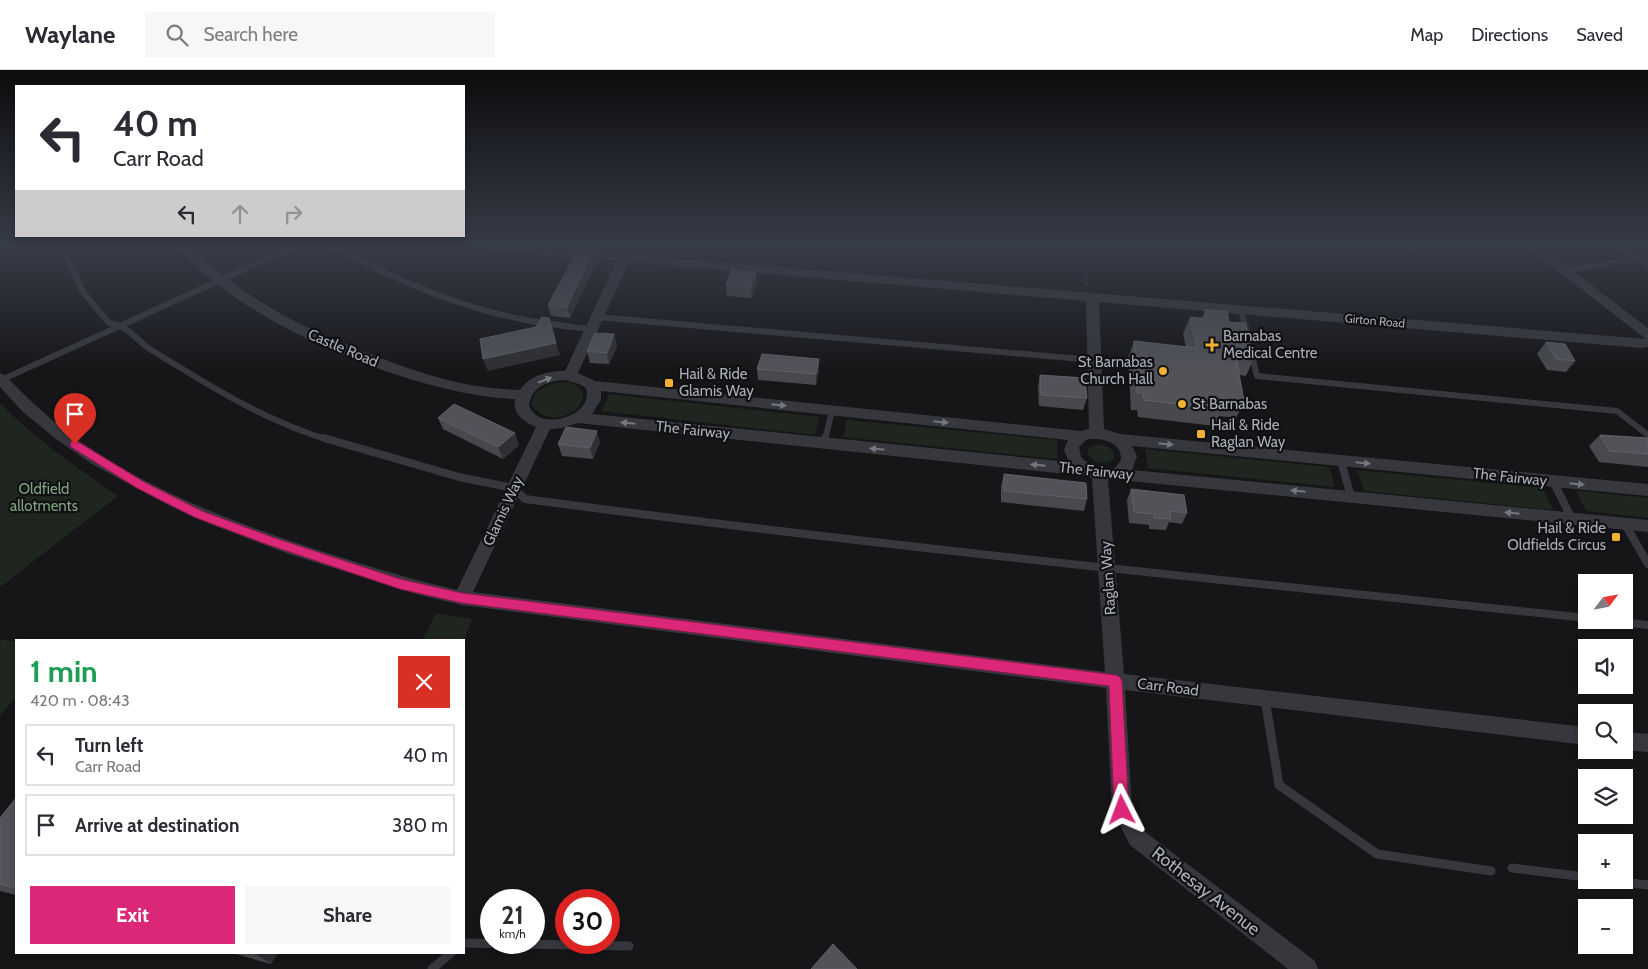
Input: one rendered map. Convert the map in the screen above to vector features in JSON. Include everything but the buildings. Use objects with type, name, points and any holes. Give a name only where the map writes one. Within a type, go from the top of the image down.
[{"type":"street","name":"Castle Road","points":[[231,289],[256,306],[304,331],[376,362],[445,385],[486,393],[524,395]]},
{"type":"street","points":[[545,424],[528,418],[523,412],[521,403],[524,395],[534,384],[546,378],[570,375],[609,289]]},
{"type":"street","name":"Girton Road","points":[[1000,289],[1641,344],[1648,343]]},
{"type":"street","points":[[1588,289],[1648,335]]},
{"type":"street","points":[[1089,296],[1097,433]]},
{"type":"street","name":"The Fairway","points":[[570,375],[585,380],[592,385],[1081,436],[1097,433],[1118,439],[1648,490]]},
{"type":"street","name":"Carr Road","points":[[1,379],[45,421],[87,452],[140,485],[198,514],[337,564],[400,584],[462,598],[1116,681],[1578,735]]},
{"type":"street","points":[[577,418],[588,410],[594,402],[592,385]]},
{"type":"street","name":"The Fairway","points":[[545,424],[562,424],[577,418],[1093,473],[1351,496],[1648,526]]},
{"type":"street","name":"Glamis Way","points":[[462,598],[545,424]]},
{"type":"street","points":[[1081,436],[1072,445],[1071,452],[1079,465],[1093,473]]},
{"type":"street","points":[[1118,439],[1127,448],[1130,459],[1128,465],[1119,474]]},
{"type":"street","name":"Raglan Way","points":[[1093,473],[1107,568],[1116,681]]},
{"type":"street","name":"Rothesay Avenue","points":[[1116,681],[1122,810],[1137,838],[1307,969]]},
{"type":"street","points":[[1633,742],[1648,743]]},
{"type":"lane","points":[[83,289],[109,323],[122,325],[151,350],[240,402],[309,434],[459,477],[513,488],[525,499],[692,521],[1107,568],[1578,617]]},
{"type":"lane","points":[[1,379],[202,289]]},
{"type":"lane","points":[[425,289],[520,319],[1093,360]]},
{"type":"lane","points":[[1241,310],[1248,338]]},
{"type":"lane","points":[[1250,348],[1257,376],[1617,411],[1648,435]]},
{"type":"lane","points":[[824,443],[832,410]]},
{"type":"lane","points":[[1340,460],[1351,496]]},
{"type":"lane","points":[[1553,481],[1572,518]]},
{"type":"lane","points":[[1625,524],[1648,564]]},
{"type":"lane","points":[[1633,623],[1648,625]]},
{"type":"lane","points":[[1265,698],[1279,785],[1377,854],[1491,871]]},
{"type":"lane","points":[[1512,868],[1578,876]]},
{"type":"lane","points":[[1633,883],[1648,885]]},
{"type":"lane","points":[[465,943],[629,946]]},
{"type":"lane","points":[[432,969],[450,954]]},
{"type":"path","points":[[1088,289],[1089,296]]},
{"type":"green space","points":[[567,382],[578,386],[583,394],[581,402],[576,409],[569,414],[552,417],[536,410],[531,403],[541,389],[555,383]]},
{"type":"green space","points":[[609,394],[819,417],[815,435],[601,411]]},
{"type":"green space","name":"Oldfield allotments","points":[[0,403],[42,441],[118,496],[0,587]]},
{"type":"green space","points":[[847,420],[1057,440],[1057,459],[843,437]]},
{"type":"green space","points":[[1099,444],[1113,451],[1114,458],[1110,462],[1097,463],[1088,455],[1088,448]]},
{"type":"green space","points":[[1145,449],[1329,467],[1335,487],[1148,468]]},
{"type":"green space","points":[[1357,470],[1542,488],[1553,510],[1364,491]]},
{"type":"green space","points":[[1576,491],[1648,498],[1648,518],[1586,511]]},
{"type":"green space","points":[[436,613],[472,619],[464,639],[423,639]]},
{"type":"green space","points":[[0,639],[15,642],[15,698],[0,716]]},
{"type":"place","name":"Barnabas Medical Centre","points":[[1212,345]]},
{"type":"place","name":"St Barnabas Church Hall","points":[[1163,371]]},
{"type":"place","name":"Hail & Ride Glamis Way","points":[[669,383]]},
{"type":"place","name":"St Barnabas","points":[[1182,404]]},
{"type":"place","name":"Hail & Ride Raglan Way","points":[[1201,434]]},
{"type":"place","name":"Hail & Ride Oldfields Circus","points":[[1616,537]]},
{"type":"route","points":[[75,444],[140,485],[198,514],[337,564],[400,584],[462,598],[1116,681],[1122,810]]}]
